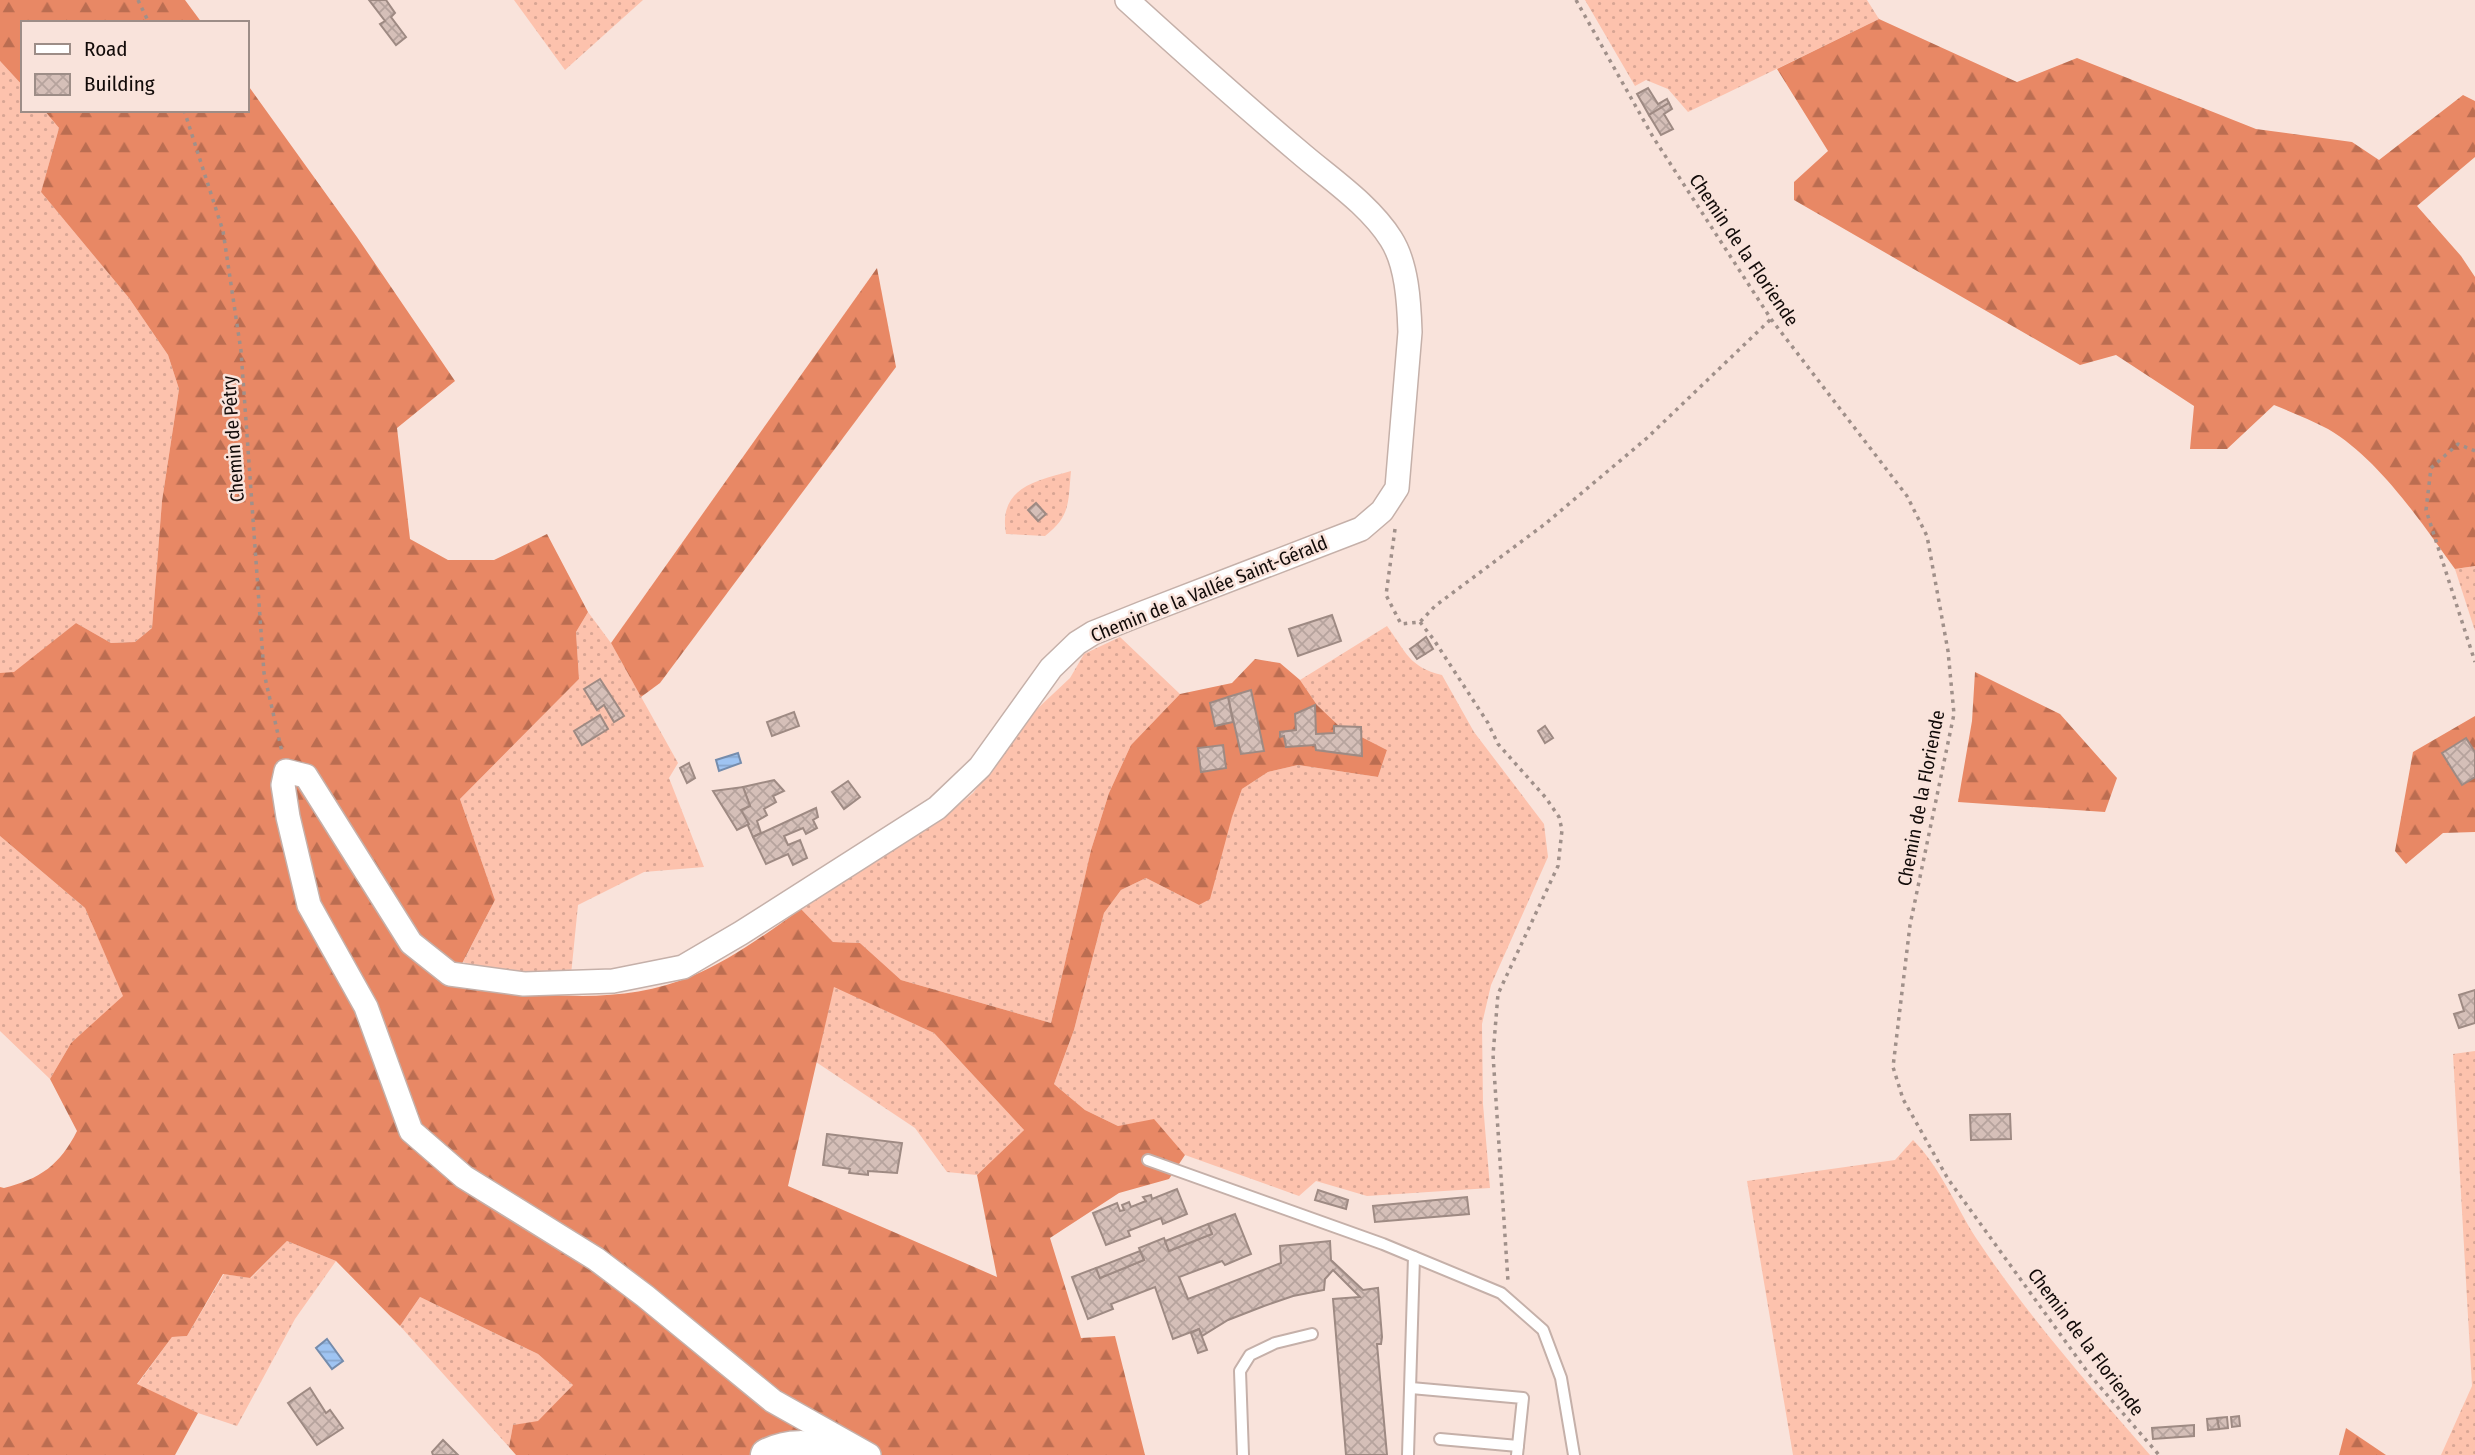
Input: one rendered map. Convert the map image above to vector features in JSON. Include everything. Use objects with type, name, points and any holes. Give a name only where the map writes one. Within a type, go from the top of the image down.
[{"type":"street","name":"Chemin de la Vallée Saint-Gérald","points":[[286,771],[306,776],[411,943],[450,974],[524,984],[613,981],[683,967],[937,808],[980,767],[1051,668],[1077,643],[1093,633],[1361,529],[1382,511],[1397,488],[1400,469],[1410,331],[1409,307],[1392,240],[1367,210],[1126,0]]},
{"type":"street","points":[[286,771],[284,785],[288,817],[309,905],[366,1007],[411,1131],[464,1177],[606,1266],[773,1401],[869,1455]]},
{"type":"street","points":[[767,1455],[794,1447],[821,1449],[831,1455]]},
{"type":"lane","points":[[1148,1160],[1414,1257],[1501,1293],[1543,1331],[1560,1378],[1574,1455]]},
{"type":"lane","points":[[1408,1455],[1414,1257]]},
{"type":"lane","points":[[1243,1455],[1240,1371],[1250,1356],[1275,1343],[1312,1334]]},
{"type":"lane","points":[[1411,1388],[1523,1398],[1517,1451],[1440,1439]]},
{"type":"path","points":[[138,0],[148,21]]},
{"type":"path","name":"Chemin de la Floriende","points":[[1576,0],[1653,137],[1771,319],[1907,496],[1927,536],[1948,651],[1954,714],[1910,925],[1893,1067],[1903,1099],[1948,1179],[2089,1374],[2159,1455]]},
{"type":"path","name":"Chemin de Pétry","points":[[185,112],[223,231],[241,351],[264,673],[286,771]]},
{"type":"path","points":[[1390,501],[1397,512],[1386,595],[1401,624],[1420,622],[1435,606],[1545,524],[1647,438],[1771,319]]},
{"type":"path","points":[[2475,451],[2458,444],[2431,468],[2426,510],[2475,662]]},
{"type":"path","points":[[1420,622],[1488,723],[1497,744],[1546,798],[1559,817],[1562,830],[1558,866],[1499,994],[1493,1055],[1510,1301]]},
{"type":"shaded area","points":[[514,0],[643,0],[565,70]]},
{"type":"shaded area","points":[[1585,0],[1867,0],[1879,19],[1688,112],[1668,89],[1646,80],[1635,86]]},
{"type":"shaded area","points":[[0,61],[21,84],[21,112],[46,112],[59,128],[41,192],[129,298],[168,355],[179,389],[162,501],[152,628],[135,642],[111,643],[76,623],[14,673],[0,673]]},
{"type":"shaded area","points":[[1071,471],[1067,508],[1053,529],[1045,536],[1006,534],[1005,518],[1014,496],[1033,483]]},
{"type":"shaded area","points":[[2475,566],[2475,631],[2455,569]]},
{"type":"shaded area","points":[[588,612],[611,643],[678,763],[669,778],[704,867],[644,872],[578,905],[571,975],[486,970],[463,962],[495,900],[460,799],[579,679],[576,632]]},
{"type":"shaded area","points":[[1387,626],[1415,663],[1442,675],[1474,732],[1544,824],[1548,857],[1491,985],[1482,1024],[1483,1104],[1490,1188],[1367,1196],[1316,1181],[1299,1196],[1185,1155],[1154,1120],[1118,1126],[1085,1110],[1054,1084],[1074,1030],[1104,913],[1121,890],[1146,878],[1199,905],[1242,789],[1268,772],[1298,765],[1378,777],[1387,750],[1338,725],[1317,705],[1300,680]]},
{"type":"shaded area","points":[[1120,637],[1180,694],[1131,745],[1109,793],[1091,850],[1051,1023],[901,980],[860,943],[833,942],[801,909],[937,823],[973,793],[1037,709],[1070,678],[1084,654]]},
{"type":"shaded area","points":[[0,836],[85,908],[124,997],[71,1043],[50,1079],[0,1031]]},
{"type":"shaded area","points":[[834,986],[934,1033],[1024,1130],[977,1175],[947,1172],[915,1128],[816,1062]]},
{"type":"shaded area","points":[[2475,1051],[2475,1455],[2441,1455],[2472,1386],[2453,1054]]},
{"type":"shaded area","points":[[1913,1140],[1931,1162],[1976,1238],[2016,1295],[2150,1455],[1793,1455],[1747,1181],[1895,1160]]},
{"type":"shaded area","points":[[287,1241],[336,1261],[295,1319],[237,1426],[198,1413],[137,1385],[172,1337],[187,1336],[224,1274],[251,1278]]},
{"type":"shaded area","points":[[420,1297],[538,1354],[573,1385],[538,1422],[513,1425],[509,1447],[400,1326]]},
{"type":"green space","points":[[0,0],[185,0],[201,21],[21,21],[21,84],[0,61]]},
{"type":"green space","points":[[1879,19],[2017,82],[2077,58],[2256,129],[2352,142],[2379,160],[2463,95],[2475,101],[2475,157],[2417,206],[2461,256],[2475,277],[2475,566],[2455,569],[2381,474],[2346,441],[2328,429],[2274,405],[2227,449],[2190,449],[2194,406],[2116,355],[2080,365],[1794,200],[1794,182],[1828,151],[1777,69]]},
{"type":"green space","points":[[248,85],[357,237],[455,381],[397,428],[410,539],[448,560],[494,560],[547,534],[588,612],[576,632],[579,679],[460,799],[495,900],[454,979],[513,990],[574,996],[634,992],[664,986],[719,963],[801,909],[833,942],[860,943],[901,980],[1051,1023],[1091,850],[1109,793],[1131,745],[1180,694],[1232,683],[1255,659],[1280,663],[1300,680],[1317,705],[1338,725],[1387,750],[1378,777],[1298,765],[1268,772],[1242,789],[1210,899],[1199,905],[1146,878],[1121,890],[1104,913],[1074,1030],[1054,1084],[1085,1110],[1118,1126],[1154,1119],[1185,1155],[1169,1179],[1119,1193],[1050,1238],[1081,1338],[1115,1336],[1145,1455],[516,1455],[509,1447],[513,1425],[538,1421],[573,1385],[538,1354],[420,1297],[400,1326],[336,1261],[287,1241],[250,1278],[223,1274],[187,1336],[172,1337],[137,1384],[198,1413],[175,1455],[0,1455],[0,1187],[28,1180],[48,1169],[70,1143],[77,1131],[50,1079],[71,1043],[123,996],[85,908],[0,836],[0,673],[14,672],[76,623],[111,643],[135,642],[152,628],[162,501],[179,389],[168,355],[129,298],[41,192],[59,128],[46,112],[248,112]],"holes":[[[834,987],[934,1033],[1024,1130],[977,1175],[997,1277],[788,1186]]]},
{"type":"green space","points":[[877,268],[896,367],[660,683],[641,697],[611,643]]},
{"type":"green space","points":[[1975,672],[2060,714],[2117,778],[2105,812],[1958,802],[1972,721]]},
{"type":"green space","points":[[2475,716],[2475,832],[2443,833],[2406,864],[2395,851],[2413,752]]},
{"type":"green space","points":[[2346,1428],[2386,1455],[2339,1455]]},
{"type":"water","points":[[738,753],[741,763],[719,771],[716,760]]},
{"type":"water","points":[[327,1339],[343,1361],[332,1369],[316,1348]]},
{"type":"building","points":[[369,0],[386,0],[395,13],[391,17],[406,37],[396,45],[380,24],[385,21]]},
{"type":"building","points":[[1648,88],[1658,104],[1667,99],[1669,103],[1649,115],[1637,94]]},
{"type":"building","points":[[1669,103],[1672,109],[1664,114],[1673,129],[1661,135],[1649,115]]},
{"type":"building","points":[[1036,503],[1046,514],[1038,521],[1028,510]]},
{"type":"building","points":[[1332,615],[1341,641],[1298,656],[1289,629]]},
{"type":"building","points":[[1426,637],[1433,649],[1425,654],[1417,644]]},
{"type":"building","points":[[1417,644],[1425,654],[1417,659],[1410,649]]},
{"type":"building","points":[[600,679],[624,716],[614,722],[604,705],[597,710],[584,689]]},
{"type":"building","points":[[1251,690],[1264,751],[1241,754],[1228,697]]},
{"type":"building","points":[[1228,697],[1233,722],[1215,726],[1210,703]]},
{"type":"building","points":[[1315,705],[1316,734],[1334,733],[1334,726],[1361,727],[1362,756],[1316,750],[1315,745],[1286,747],[1284,736],[1280,737],[1280,732],[1296,730],[1295,714]]},
{"type":"building","points":[[794,712],[799,726],[772,736],[767,722]]},
{"type":"building","points":[[600,715],[608,729],[582,745],[574,731]]},
{"type":"building","points":[[1545,726],[1553,738],[1545,743],[1538,731]]},
{"type":"building","points":[[2466,738],[2475,752],[2475,777],[2462,785],[2442,753]]},
{"type":"building","points":[[1223,745],[1226,768],[1201,772],[1198,748]]},
{"type":"building","points":[[689,763],[695,778],[687,783],[680,768]]},
{"type":"building","points":[[774,780],[784,791],[773,796],[776,802],[764,809],[767,815],[757,821],[761,833],[753,837],[741,810],[750,806],[743,787]]},
{"type":"building","points":[[848,781],[860,797],[844,809],[832,792]]},
{"type":"building","points":[[743,787],[750,806],[741,810],[749,824],[737,830],[713,791]]},
{"type":"building","points":[[816,808],[818,817],[813,820],[817,828],[806,834],[803,828],[784,836],[788,845],[800,840],[807,858],[793,865],[788,854],[766,864],[753,837]]},
{"type":"building","points":[[2475,990],[2475,1023],[2459,1028],[2454,1014],[2464,1011],[2459,995]]},
{"type":"building","points":[[2010,1114],[2011,1139],[1971,1140],[1970,1115]]},
{"type":"building","points":[[827,1134],[902,1143],[897,1173],[849,1173],[850,1169],[823,1165]]},
{"type":"building","points":[[1177,1189],[1187,1214],[1163,1224],[1161,1218],[1128,1231],[1130,1236],[1106,1245],[1093,1213],[1117,1203],[1120,1211],[1124,1210],[1122,1205],[1129,1202],[1131,1207],[1146,1201],[1143,1197],[1151,1195],[1152,1199]]},
{"type":"building","points":[[1318,1190],[1348,1200],[1346,1209],[1315,1200]]},
{"type":"building","points":[[1467,1197],[1469,1214],[1375,1222],[1373,1206]]},
{"type":"building","points":[[1235,1214],[1251,1254],[1225,1265],[1222,1261],[1179,1277],[1188,1299],[1281,1263],[1280,1246],[1330,1241],[1331,1260],[1363,1290],[1378,1288],[1382,1337],[1381,1344],[1377,1344],[1387,1455],[1346,1455],[1333,1299],[1360,1297],[1333,1270],[1325,1279],[1324,1290],[1293,1296],[1264,1306],[1228,1320],[1202,1336],[1199,1329],[1173,1339],[1155,1287],[1111,1304],[1113,1309],[1088,1319],[1072,1277],[1096,1268],[1100,1278],[1144,1260],[1139,1248],[1164,1238],[1169,1251],[1212,1234],[1208,1224]]},
{"type":"building","points":[[1208,1224],[1212,1234],[1169,1251],[1165,1241]]},
{"type":"building","points":[[1140,1251],[1144,1260],[1100,1278],[1096,1268]]},
{"type":"building","points":[[1199,1329],[1207,1350],[1198,1353],[1191,1333]]},
{"type":"building","points":[[310,1388],[326,1413],[330,1410],[343,1428],[317,1445],[288,1403]]},
{"type":"building","points":[[2239,1416],[2240,1426],[2232,1427],[2231,1417]]},
{"type":"building","points":[[2227,1417],[2228,1428],[2219,1429],[2217,1418]]},
{"type":"building","points":[[2217,1418],[2219,1429],[2208,1430],[2207,1419]]},
{"type":"building","points":[[2194,1425],[2194,1436],[2153,1439],[2152,1428]]},
{"type":"building","points":[[443,1440],[458,1455],[433,1455],[432,1452]]}]
